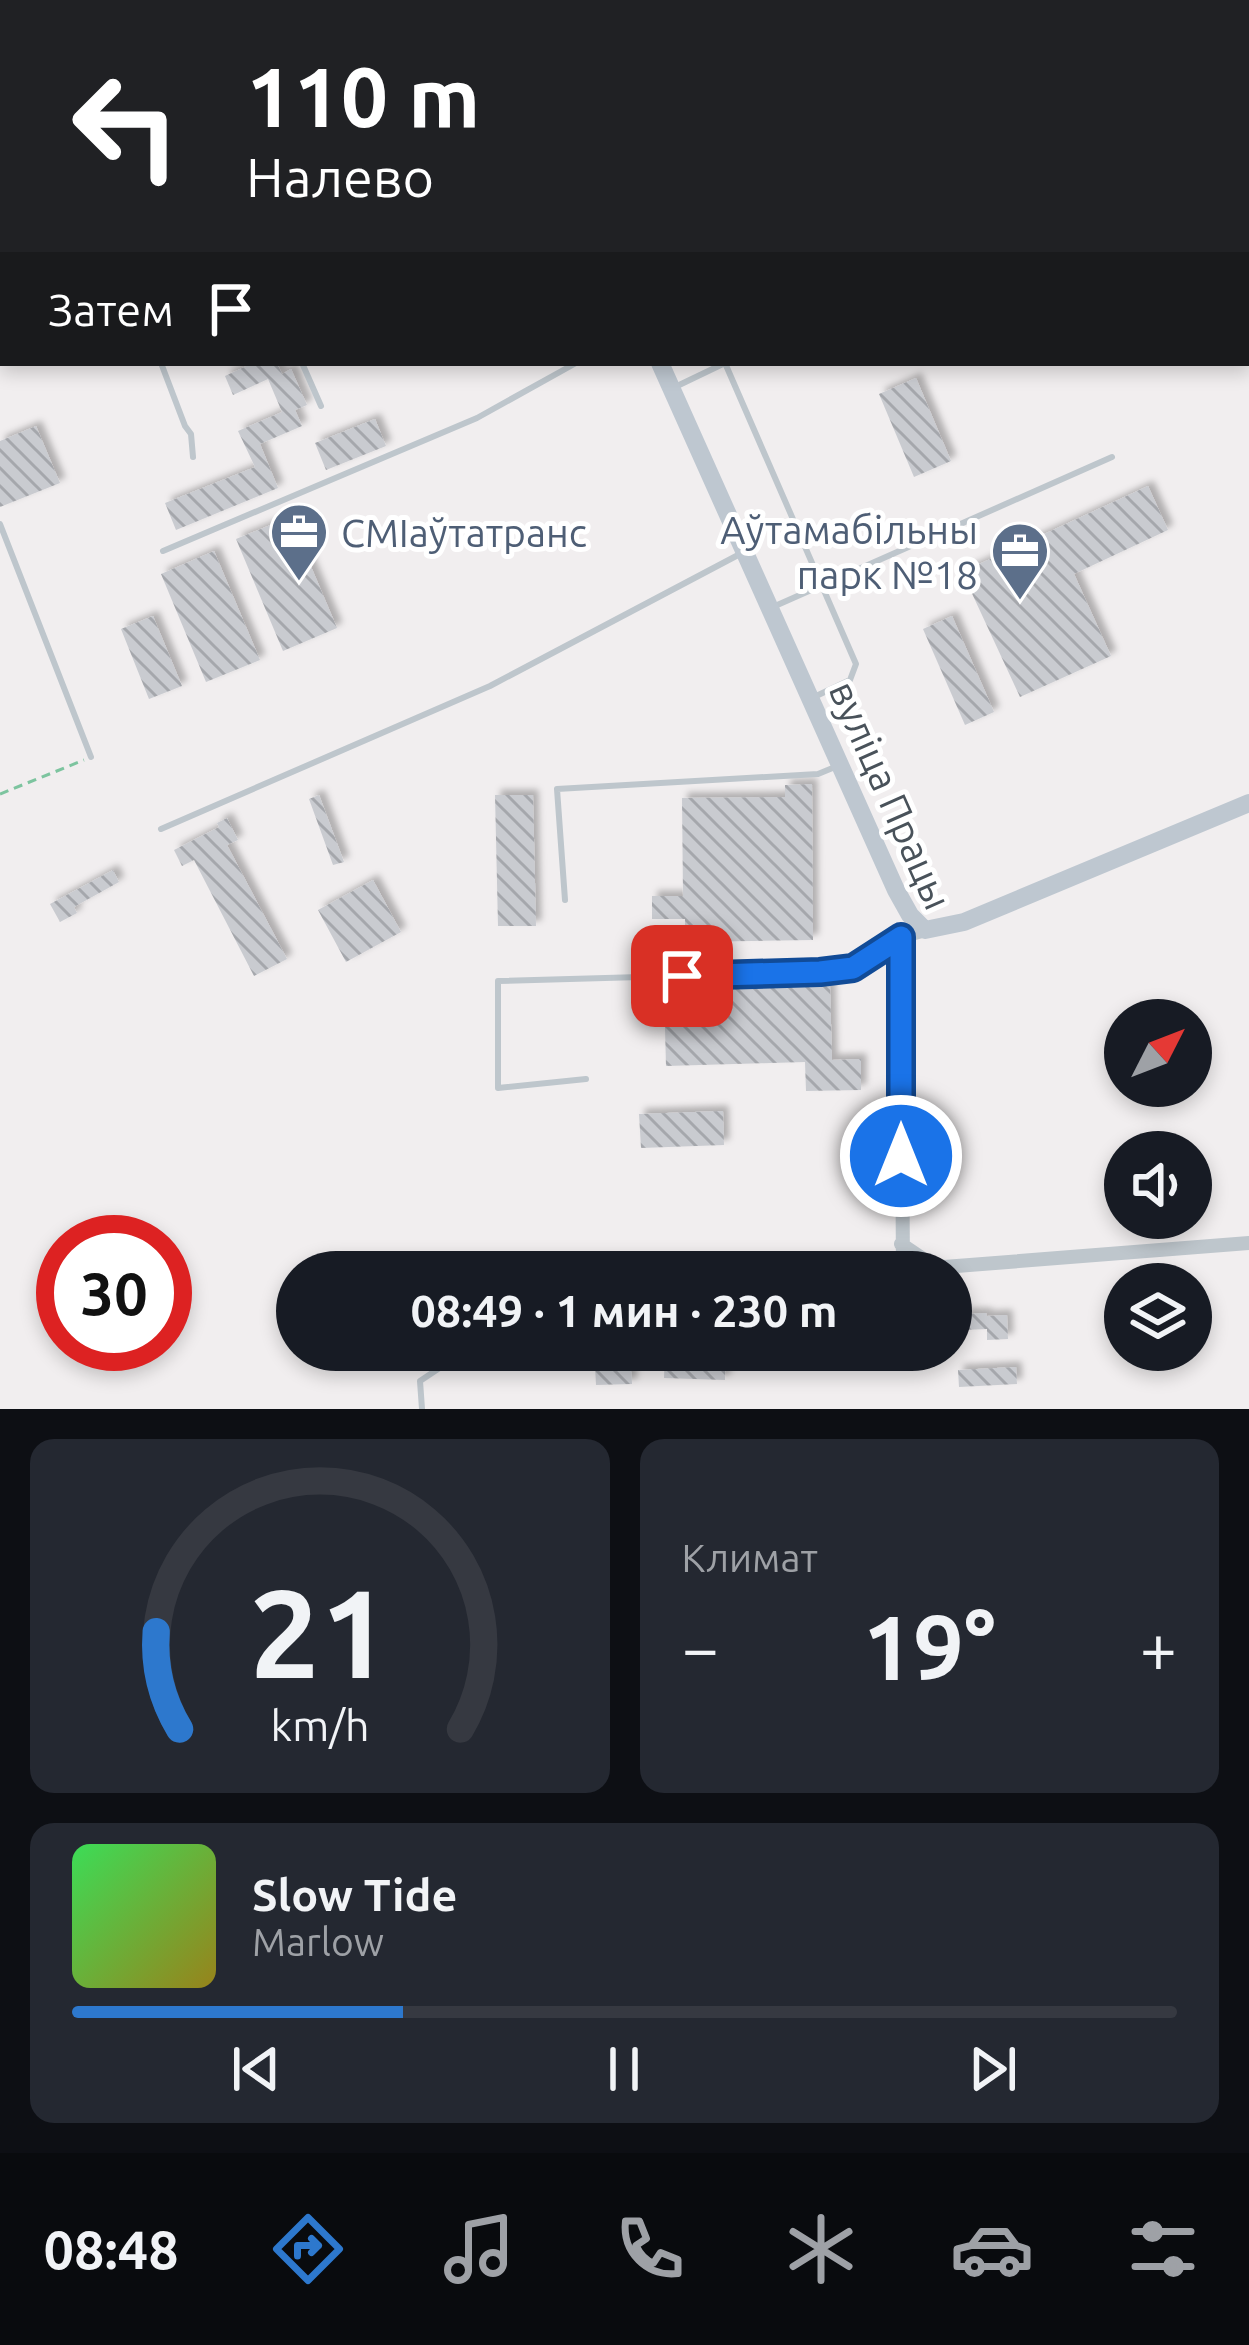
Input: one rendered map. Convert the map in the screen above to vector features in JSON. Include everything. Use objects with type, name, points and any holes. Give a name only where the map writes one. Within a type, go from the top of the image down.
[{"type":"street","name":"вуліца Працы","points":[[661,366],[896,890],[910,916],[926,930]]},
{"type":"street","points":[[926,930],[964,922],[1249,803]]},
{"type":"street","name":"вуліца Працы","points":[[902,1251],[901,937],[926,930]]},
{"type":"street","points":[[901,1244],[944,1267],[1249,1244]]},
{"type":"lane","points":[[162,366],[191,434],[193,457]]},
{"type":"lane","points":[[303,366],[321,406]]},
{"type":"lane","points":[[163,551],[477,418],[571,366]]},
{"type":"lane","points":[[672,389],[719,366]]},
{"type":"lane","points":[[726,366],[856,664],[850,680],[811,699]]},
{"type":"lane","points":[[771,608],[1112,458]]},
{"type":"lane","points":[[0,524],[91,757]]},
{"type":"lane","points":[[160,829],[490,686],[743,553]]},
{"type":"lane","points":[[565,900],[557,789],[818,774],[839,765]]},
{"type":"lane","points":[[586,1079],[499,1088],[498,981],[820,972],[853,968],[901,937]]},
{"type":"lane","points":[[422,1409],[420,1381],[435,1371]]},
{"type":"path","points":[[0,794],[91,757]]},
{"type":"building","points":[[247,366],[278,366],[282,374],[291,369],[307,405],[295,410],[302,426],[260,444],[278,488],[176,530],[165,503],[255,467],[238,431],[282,412],[268,379],[233,395],[225,376]]},
{"type":"building","points":[[916,378],[951,461],[914,477],[879,394]]},
{"type":"building","points":[[375,419],[386,446],[326,470],[315,443]]},
{"type":"building","points":[[36,426],[60,483],[0,507],[0,441]]},
{"type":"building","points":[[1148,486],[1168,530],[1074,574],[1111,656],[1020,697],[962,572]]},
{"type":"building","points":[[290,517],[337,628],[283,651],[236,539]]},
{"type":"building","points":[[214,551],[260,660],[206,682],[161,574]]},
{"type":"building","points":[[153,616],[182,686],[149,699],[121,629]]},
{"type":"building","points":[[952,616],[994,712],[965,725],[923,629]]},
{"type":"building","points":[[812,784],[813,940],[685,942],[685,919],[652,919],[652,896],[683,896],[682,798],[785,797],[785,785]]},
{"type":"building","points":[[319,795],[344,862],[333,865],[309,799]]},
{"type":"building","points":[[495,795],[533,795],[536,926],[498,926]]},
{"type":"building","points":[[227,818],[238,840],[227,845],[287,959],[254,976],[194,860],[182,866],[174,850]]},
{"type":"building","points":[[113,870],[119,882],[74,907],[77,913],[60,922],[50,904]]},
{"type":"building","points":[[373,880],[401,932],[346,962],[318,910]]},
{"type":"building","points":[[830,986],[832,1060],[861,1059],[861,1090],[806,1091],[805,1062],[666,1066],[664,991]]},
{"type":"building","points":[[723,1111],[724,1145],[641,1148],[639,1114]]},
{"type":"building","points":[[972,1314],[1007,1315],[1008,1339],[987,1340],[987,1329],[972,1330]]},
{"type":"building","points":[[1016,1367],[1017,1384],[959,1387],[958,1371]]},
{"type":"building","points":[[595,1371],[631,1371],[632,1384],[596,1385]]},
{"type":"building","points":[[664,1371],[725,1371],[725,1380],[664,1378]]},
{"type":"place","name":"СМІаўтатранс","points":[[299,583]]},
{"type":"place","name":"Аўтамабільны парк №18","points":[[1020,602]]},
{"type":"route","points":[[682,976],[853,968],[901,937],[901,1156]]}]
